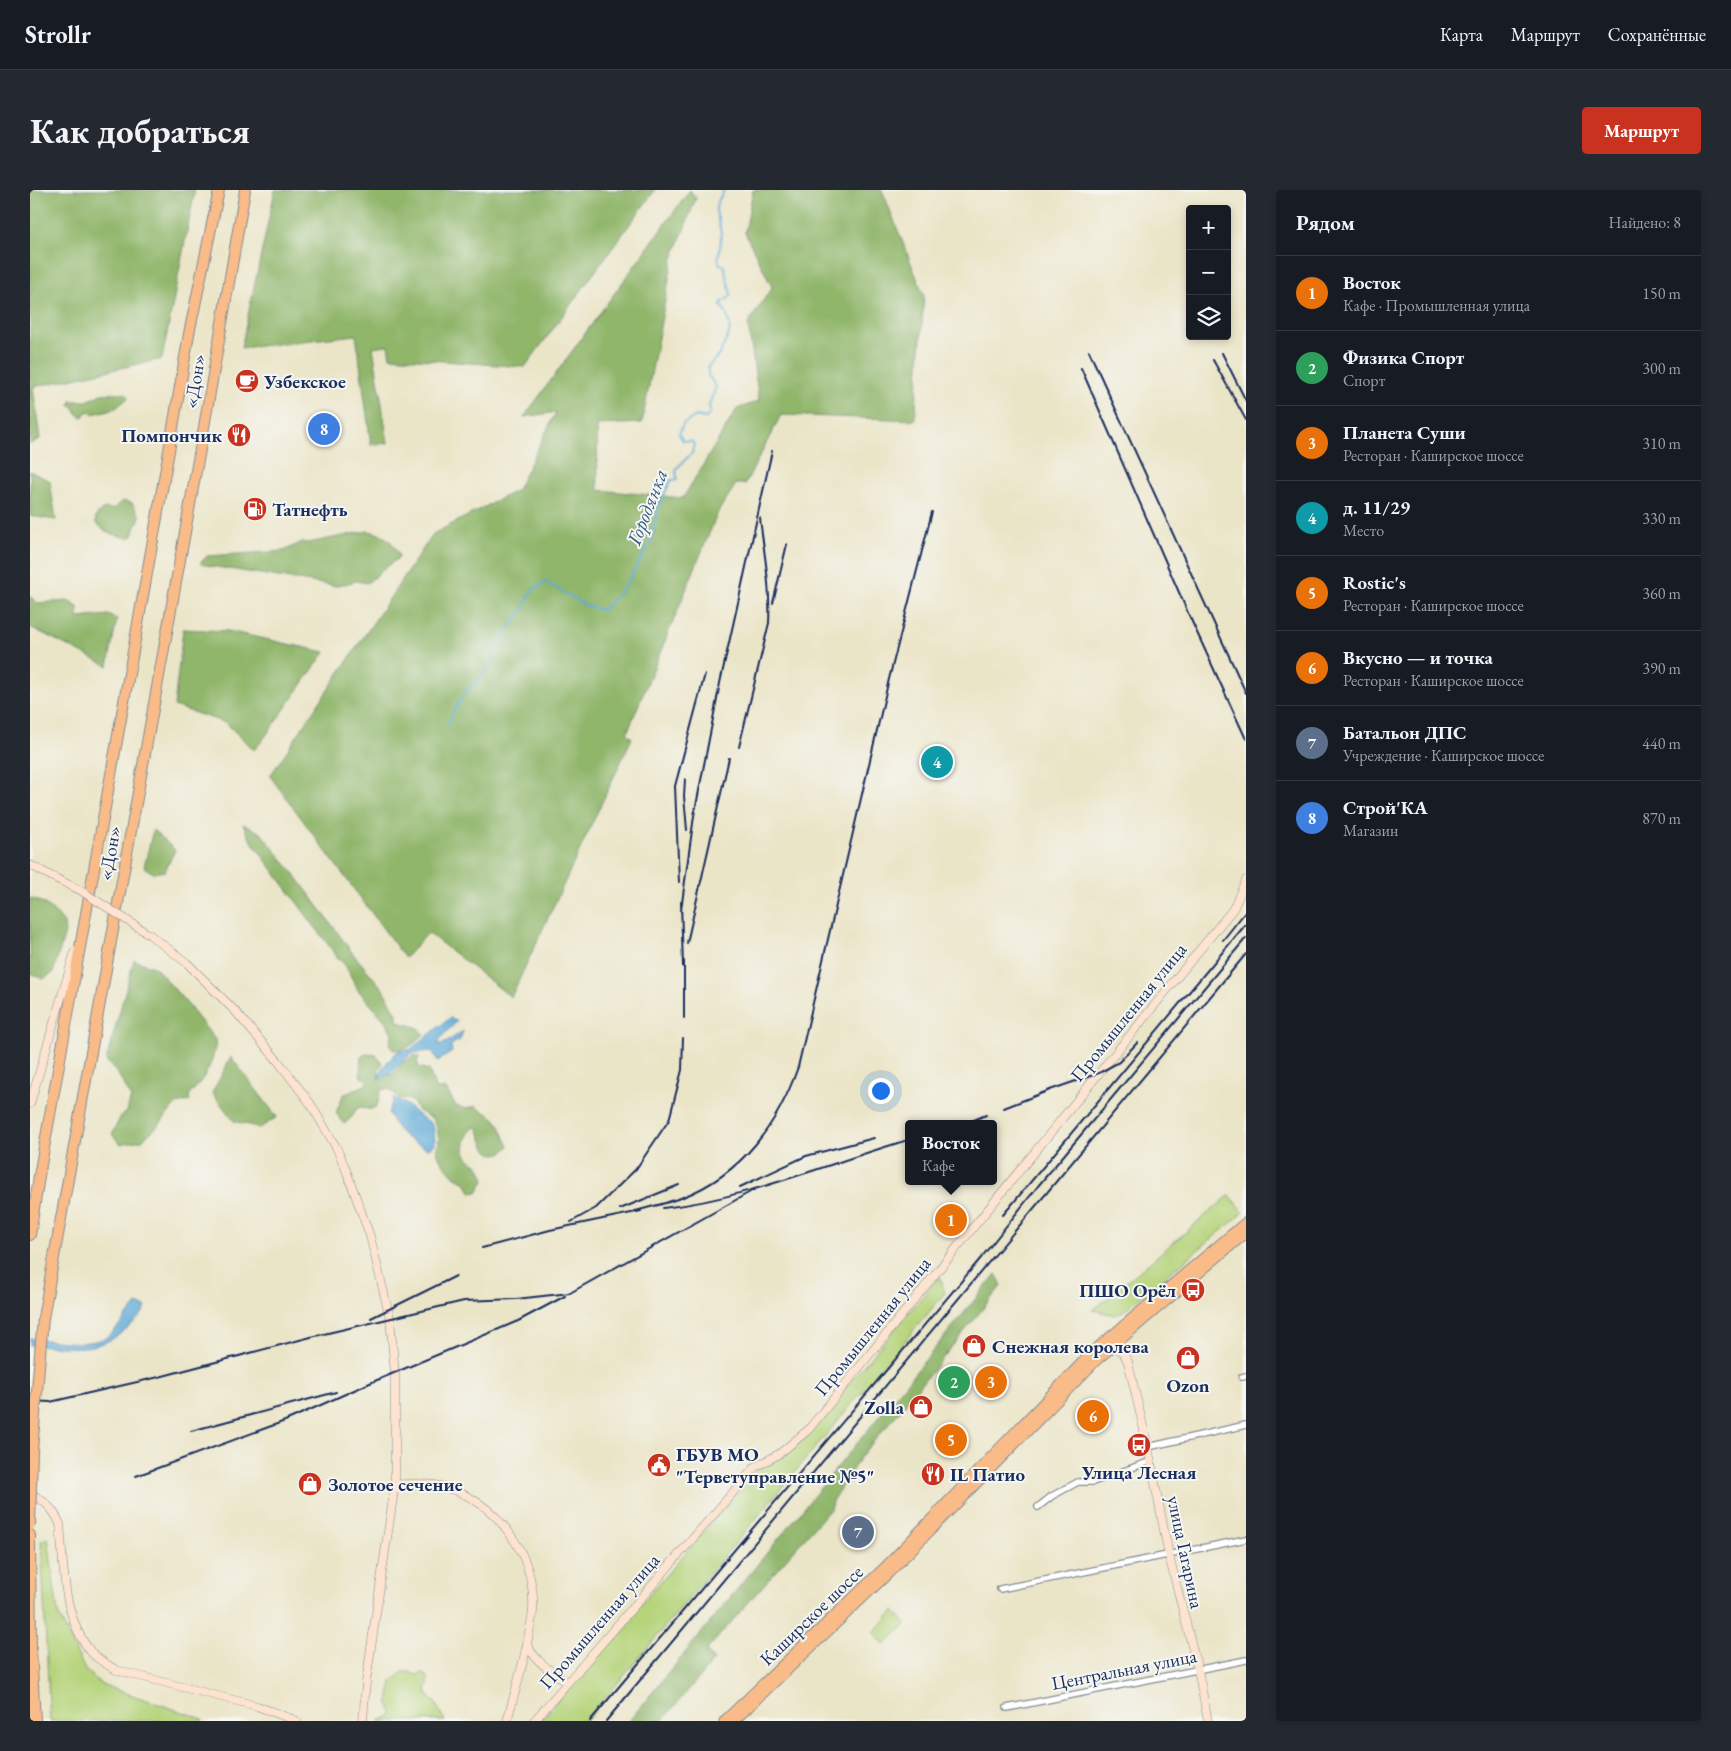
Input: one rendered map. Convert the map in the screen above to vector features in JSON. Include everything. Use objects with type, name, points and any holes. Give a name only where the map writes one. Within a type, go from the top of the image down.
[{"type":"highway","name":"«Дон»","points":[[30,1235],[169,454],[188,334],[219,190]]},
{"type":"highway","name":"«Дон»","points":[[30,1525],[32,1451],[43,1318],[245,190]]},
{"type":"highway","points":[[30,1535],[30,1649],[35,1721]]},
{"type":"main road","name":"Каширское шоссе","points":[[734,1721],[889,1574],[1111,1342],[1246,1222]]},
{"type":"main road","name":"Каширское шоссе","points":[[724,1721],[885,1567],[1056,1388],[1246,1233]]},
{"type":"street","points":[[30,865],[80,890],[150,935],[187,962],[235,1011],[278,1061],[310,1103],[332,1140],[345,1167],[370,1236],[390,1318],[395,1374],[395,1484],[375,1616],[363,1721]]},
{"type":"street","name":"Промышленная улица","points":[[534,1721],[755,1467],[779,1454],[808,1430],[1233,909],[1246,880]]},
{"type":"street","points":[[30,1104],[86,916]]},
{"type":"street","name":"улица Гагарина","points":[[1111,1342],[1124,1354],[1128,1362],[1151,1461],[1169,1556],[1198,1670],[1208,1721]]},
{"type":"street","points":[[1148,1447],[1246,1425]]},
{"type":"street","points":[[1038,1507],[1052,1496],[1078,1482],[1093,1482],[1151,1461]]},
{"type":"street","points":[[395,1484],[437,1486],[461,1493],[477,1501],[494,1514],[506,1528],[525,1562],[533,1610],[527,1644],[507,1721]]},
{"type":"street","points":[[30,1493],[41,1498],[50,1507],[60,1524],[66,1600],[79,1635],[92,1653],[116,1670],[257,1706],[297,1721]]},
{"type":"street","points":[[1000,1589],[1246,1539]]},
{"type":"street","points":[[527,1644],[535,1658],[567,1683]]},
{"type":"street","name":"Центральная улица","points":[[1007,1708],[1246,1660]]},
{"type":"green space","points":[[30,190],[195,190],[162,359],[33,387],[40,439],[30,444]]},
{"type":"green space","points":[[275,190],[655,190],[525,367],[390,357],[388,345],[373,347],[388,443],[371,445],[356,335],[241,348]]},
{"type":"green space","points":[[690,190],[696,198],[673,258],[642,423],[597,425],[598,490],[683,498],[737,409],[759,401],[748,324],[772,287],[745,233],[753,190],[882,190],[924,296],[915,420],[781,415],[745,484],[736,484],[718,512],[627,733],[632,738],[511,997],[428,933],[405,958],[270,776],[433,534],[517,490],[556,412],[524,417]]},
{"type":"green space","points":[[101,394],[126,394],[128,398],[116,408],[93,414],[90,411],[85,413],[83,417],[78,415],[73,406],[69,405],[71,401],[87,401]]},
{"type":"green space","points":[[30,471],[50,481],[56,520],[30,516]]},
{"type":"green space","points":[[122,501],[132,503],[140,516],[133,536],[128,538],[108,533],[96,523],[96,516],[99,513],[105,508],[113,509]]},
{"type":"green space","points":[[368,531],[388,539],[395,547],[399,557],[367,583],[356,581],[336,586],[200,563],[207,556],[284,551],[302,542],[308,543]]},
{"type":"green space","points":[[30,596],[37,603],[68,601],[78,607],[78,618],[108,615],[117,619],[108,666],[30,627]]},
{"type":"green space","points":[[183,629],[228,631],[325,652],[254,750],[226,723],[174,706]]},
{"type":"green space","points":[[243,824],[261,833],[296,876],[354,955],[383,989],[397,1014],[397,1020],[421,1030],[424,1034],[414,1043],[406,1048],[393,1050],[390,1045],[392,1033],[386,1022],[358,990],[345,965],[250,839]]},
{"type":"green space","points":[[153,830],[175,850],[165,871],[153,873],[144,867]]},
{"type":"green space","points":[[30,898],[50,908],[64,923],[65,933],[53,973],[43,979],[30,973]]},
{"type":"green space","points":[[134,960],[156,968],[216,1041],[210,1064],[200,1083],[189,1095],[190,1101],[176,1104],[158,1126],[142,1140],[120,1144],[112,1134],[121,1116],[127,1112],[131,1097],[118,1074],[106,1061]]},
{"type":"green space","points":[[365,1054],[376,1055],[383,1064],[379,1068],[378,1079],[393,1074],[414,1055],[419,1057],[417,1062],[419,1067],[429,1070],[436,1089],[446,1089],[456,1106],[466,1109],[476,1106],[495,1119],[509,1146],[504,1151],[494,1154],[490,1152],[484,1145],[476,1126],[467,1136],[466,1140],[466,1153],[479,1166],[485,1179],[477,1192],[472,1193],[464,1181],[455,1177],[441,1161],[437,1151],[439,1142],[437,1127],[432,1118],[418,1111],[413,1102],[408,1099],[398,1098],[391,1090],[381,1090],[377,1106],[369,1109],[357,1108],[352,1117],[344,1124],[336,1113],[343,1095],[367,1084],[366,1079],[361,1077],[360,1072],[361,1057]]},
{"type":"green space","points":[[231,1057],[277,1117],[260,1128],[234,1121],[212,1093]]},
{"type":"green space","points":[[1230,1195],[1243,1213],[1121,1313],[1115,1315],[1093,1310]]},
{"type":"green space","points":[[996,1274],[1002,1285],[861,1456],[832,1501],[831,1508],[706,1651],[714,1660],[662,1721],[629,1721]]},
{"type":"green space","points":[[940,1276],[945,1293],[586,1721],[540,1721],[757,1470],[790,1446],[813,1425]]},
{"type":"green space","points":[[48,1538],[58,1614],[85,1670],[102,1685],[203,1719],[202,1721],[50,1721],[41,1541]]},
{"type":"green space","points":[[894,1611],[906,1624],[885,1645],[873,1632]]},
{"type":"green space","points":[[403,1672],[410,1672],[416,1675],[422,1673],[428,1677],[426,1691],[445,1721],[379,1721],[392,1715],[388,1702],[392,1682]]},
{"type":"water","points":[[450,1018],[457,1020],[438,1044],[445,1043],[463,1031],[460,1040],[451,1045],[452,1052],[438,1061],[432,1051],[412,1053],[392,1072],[379,1078],[387,1062],[397,1052],[411,1049]]},
{"type":"water","points":[[394,1098],[431,1123],[434,1129],[435,1144],[428,1149],[409,1139],[400,1131],[388,1112]]},
{"type":"water","points":[[137,1304],[146,1307],[141,1315],[117,1336],[105,1342],[94,1346],[82,1347],[30,1345],[30,1338],[61,1342],[84,1342],[104,1339],[111,1334]]},
{"type":"waterway","name":"Городянка","points":[[448,725],[453,712],[465,693],[480,678],[491,663],[503,637],[522,611],[533,589],[546,582],[585,605],[602,610],[629,580],[651,541],[658,508],[671,480],[677,480],[676,469],[692,453],[694,444],[691,441],[683,441],[679,434],[683,424],[696,416],[706,418],[710,413],[709,405],[716,387],[708,375],[708,367],[719,355],[729,334],[730,326],[726,312],[721,306],[722,302],[730,297],[731,294],[724,266],[719,263],[721,235],[716,208],[724,190]]},
{"type":"railway","points":[[1089,351],[1246,693]]},
{"type":"railway","points":[[1222,353],[1246,401]]},
{"type":"railway","points":[[1213,360],[1246,420]]},
{"type":"railway","points":[[1081,368],[1188,613],[1246,739]]},
{"type":"railway","points":[[681,910],[694,816],[720,683],[772,451]]},
{"type":"railway","points":[[635,1211],[683,1197],[723,1175],[755,1145],[780,1108],[790,1088],[798,1067],[889,679],[932,512]]},
{"type":"railway","points":[[739,747],[769,623],[768,584],[760,518]]},
{"type":"railway","points":[[773,603],[787,544]]},
{"type":"railway","points":[[679,882],[675,786],[705,674]]},
{"type":"railway","points":[[687,943],[729,758]]},
{"type":"railway","points":[[685,779],[684,796],[687,830]]},
{"type":"railway","points":[[681,902],[683,967]]},
{"type":"railway","points":[[1223,940],[1246,911]]},
{"type":"railway","points":[[1003,1215],[1246,924]]},
{"type":"railway","points":[[590,1721],[981,1258],[1038,1186],[1246,938]]},
{"type":"railway","points":[[606,1721],[1246,954]]},
{"type":"railway","points":[[684,961],[684,1018]]},
{"type":"railway","points":[[571,1222],[596,1208],[636,1169],[669,1120],[682,1070],[683,1038]]},
{"type":"railway","points":[[1004,1108],[1099,1073],[1119,1062],[1138,1042]]},
{"type":"railway","points":[[974,1120],[986,1115]]},
{"type":"railway","points":[[740,1187],[806,1156],[874,1138]]},
{"type":"railway","points":[[663,1208],[725,1197],[756,1189],[905,1141]]},
{"type":"railway","points":[[620,1209],[679,1185]]},
{"type":"railway","points":[[30,1401],[50,1402],[159,1377],[311,1337],[464,1301],[516,1299],[570,1293],[759,1187]]},
{"type":"railway","points":[[482,1248],[550,1230],[641,1211]]},
{"type":"railway","points":[[371,1318],[456,1276]]},
{"type":"railway","points":[[136,1476],[285,1421],[518,1321],[565,1296]]},
{"type":"railway","points":[[191,1431],[336,1392]]},
{"type":"place","name":"Узбекское","points":[[247,381]]},
{"type":"place","name":"Строй'КА","points":[[324,429]]},
{"type":"place","name":"Помпончик","points":[[239,435]]},
{"type":"place","name":"Татнефть","points":[[255,509]]},
{"type":"place","name":"д. 11/29","points":[[937,762]]},
{"type":"place","name":"Восток","points":[[951,1220]]},
{"type":"place","name":"ПШО Орёл","points":[[1193,1290]]},
{"type":"place","name":"Снежная королева","points":[[974,1346]]},
{"type":"place","name":"Ozon","points":[[1188,1358]]},
{"type":"place","name":"Физика Спорт","points":[[954,1382]]},
{"type":"place","name":"Планета Суши","points":[[991,1382]]},
{"type":"place","name":"Zolla","points":[[921,1407]]},
{"type":"place","name":"Вкусно — и точка","points":[[1093,1416]]},
{"type":"place","name":"Rostic's","points":[[951,1440]]},
{"type":"place","name":"Улица Лесная","points":[[1139,1445]]},
{"type":"place","name":"ГБУВ МО \"Терветуправление №5\"","points":[[659,1465]]},
{"type":"place","name":"IL Патио","points":[[933,1474]]},
{"type":"place","name":"Золотое сечение","points":[[310,1484]]},
{"type":"place","name":"Батальон ДПС","points":[[858,1532]]}]
